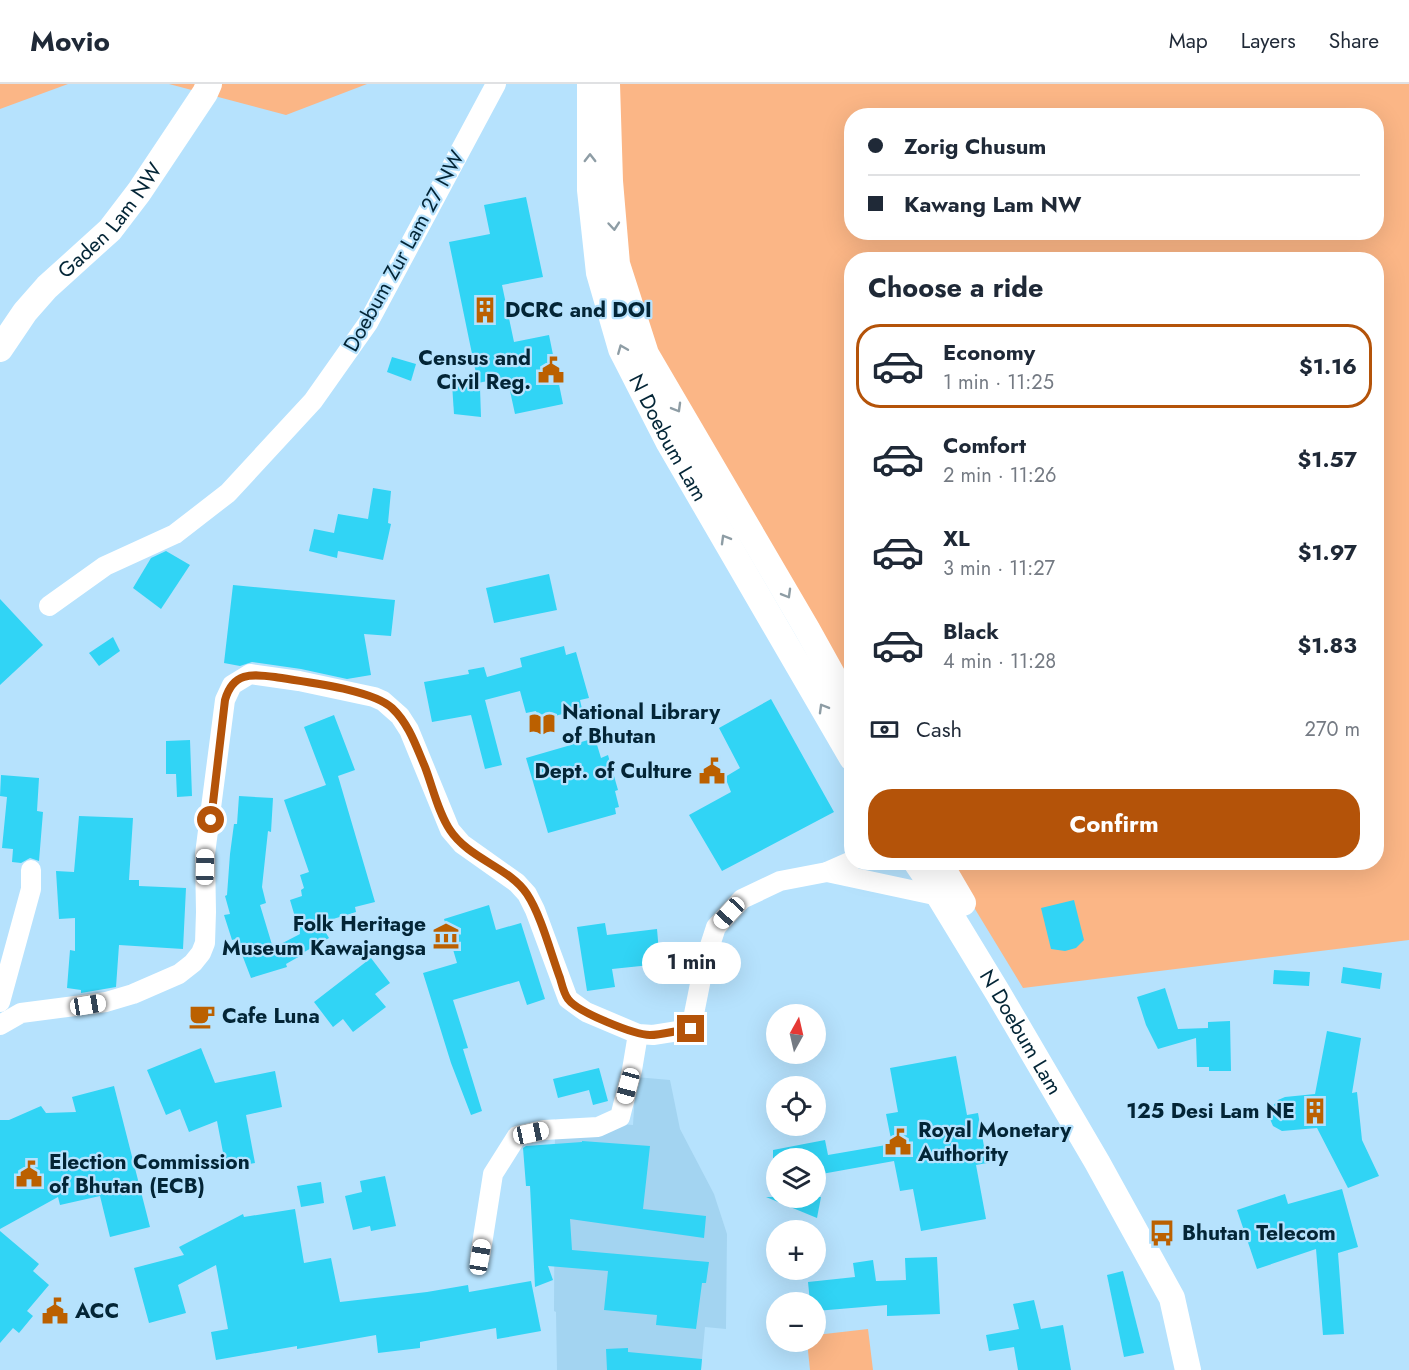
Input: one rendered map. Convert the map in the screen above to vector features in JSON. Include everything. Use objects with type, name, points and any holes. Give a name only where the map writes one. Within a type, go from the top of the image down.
[{"type":"main road","name":"Gaden Lam NW","points":[[0,349],[47,287],[110,231],[152,173],[209,84]]},
{"type":"main road","name":"N Doebum Lam","points":[[590,84],[590,190],[599,273],[621,349],[669,443],[844,744]]},
{"type":"main road","name":"N Doebum Lam","points":[[607,84],[610,182],[617,264],[646,354],[844,696]]},
{"type":"main road","name":"N Doebum Lam","points":[[924,870],[948,893],[1184,1287],[1204,1370]]},
{"type":"main road","name":"N Doebum Lam","points":[[941,870],[948,893],[1172,1298],[1188,1370]]},
{"type":"street","name":"Doebum Zur Lam 27 NW","points":[[49,606],[105,566],[175,534],[228,493],[313,401],[368,323],[496,84]]},
{"type":"street","points":[[0,1025],[21,1013],[106,1002],[134,994],[179,974],[201,953],[205,943],[205,854],[225,700],[232,685],[250,674],[299,681],[374,697],[391,707],[409,730],[450,830],[462,844],[517,883],[526,894],[535,910],[568,999],[586,1012],[639,1034],[653,1035],[691,1029],[704,964],[716,927],[742,899],[780,881],[827,872],[844,865]]},
{"type":"street","points":[[0,1002],[31,889],[30,870]]},
{"type":"street","points":[[827,872],[948,893]]},
{"type":"street","points":[[480,1257],[493,1174],[517,1136],[544,1130],[598,1127],[620,1117],[639,1034]]},
{"type":"shaded area","points":[[0,84],[68,84],[0,109]]},
{"type":"shaded area","points":[[169,84],[367,84],[286,115]]},
{"type":"shaded area","points":[[607,84],[1409,84],[1409,940],[1023,988],[951,870],[1384,870],[1384,252],[844,252],[844,690],[628,309]]},
{"type":"shaded area","points":[[636,1077],[670,1080],[680,1129],[714,1194],[727,1234],[726,1329],[705,1327],[701,1370],[557,1370],[556,1312],[554,1311],[555,1119],[633,1125]]},
{"type":"shaded area","points":[[868,1329],[873,1370],[810,1370],[808,1352],[826,1352],[826,1334]]},
{"type":"building","name":"DCRC and DOI","points":[[526,197],[543,277],[502,285],[514,342],[549,335],[563,404],[515,414],[507,377],[478,383],[449,242],[490,234],[484,205]]},
{"type":"building","points":[[392,357],[416,364],[411,381],[387,372]]},
{"type":"building","points":[[452,384],[480,388],[481,417],[454,414]]},
{"type":"building","points":[[373,488],[391,491],[388,523],[391,524],[383,560],[338,551],[337,558],[309,551],[314,529],[334,533],[338,514],[368,519]]},
{"type":"building","points":[[166,551],[190,565],[161,609],[133,588],[151,558]]},
{"type":"building","points":[[549,574],[557,610],[494,623],[486,588]]},
{"type":"building","points":[[233,585],[395,600],[391,636],[364,634],[371,675],[347,679],[252,662],[240,666],[224,663]]},
{"type":"building","points":[[0,599],[43,645],[0,685]]},
{"type":"building","points":[[113,637],[120,651],[99,666],[89,653]]},
{"type":"building","points":[[564,646],[566,655],[576,652],[589,698],[580,700],[582,709],[539,720],[536,711],[526,713],[520,691],[485,700],[502,765],[485,769],[471,715],[432,722],[424,682],[469,674],[468,670],[484,667],[487,677],[522,667],[520,658]]},
{"type":"building","points":[[771,699],[834,812],[722,871],[689,815],[731,792],[725,777],[740,768],[719,728]]},
{"type":"building","points":[[334,715],[355,770],[338,776],[375,902],[355,907],[356,912],[320,923],[329,938],[299,955],[286,964],[287,967],[251,978],[236,939],[232,940],[224,915],[230,914],[225,896],[227,895],[234,824],[237,824],[239,796],[273,798],[271,832],[268,831],[262,887],[266,903],[260,905],[273,948],[300,934],[290,900],[302,896],[301,890],[304,888],[300,875],[309,872],[284,800],[326,785],[304,727]]},
{"type":"building","points":[[595,738],[601,758],[608,755],[618,790],[615,791],[619,807],[615,808],[616,814],[548,833],[526,758]]},
{"type":"building","points":[[190,740],[192,796],[177,797],[176,774],[166,774],[166,741]]},
{"type":"building","points":[[1,775],[39,778],[37,811],[43,812],[39,861],[30,858],[21,863],[12,862],[13,849],[2,848],[7,797],[0,796]]},
{"type":"building","points":[[79,816],[133,818],[129,880],[139,880],[139,886],[186,888],[183,949],[119,945],[116,987],[81,993],[81,990],[67,988],[70,950],[75,951],[75,918],[59,919],[56,871],[74,872]]},
{"type":"building","points":[[1074,900],[1084,940],[1076,948],[1065,951],[1051,949],[1041,908]]},
{"type":"building","points":[[489,905],[496,930],[521,923],[545,999],[527,1005],[519,981],[453,1000],[468,1048],[463,1049],[482,1111],[471,1115],[451,1063],[423,973],[457,963],[444,919]]},
{"type":"building","points":[[605,923],[607,935],[657,929],[660,964],[612,969],[615,987],[587,991],[577,927]]},
{"type":"building","points":[[371,958],[390,983],[375,994],[386,1007],[353,1032],[343,1019],[333,1027],[314,1002]]},
{"type":"building","points":[[1343,967],[1382,973],[1380,989],[1341,983]]},
{"type":"building","points":[[1274,970],[1310,972],[1309,986],[1273,984]]},
{"type":"building","points":[[1165,988],[1178,1029],[1208,1028],[1208,1022],[1230,1021],[1231,1071],[1209,1071],[1209,1067],[1197,1067],[1196,1038],[1158,1049],[1146,1025],[1137,997]]},
{"type":"building","name":"125 Desi Lam NE","points":[[1327,1031],[1361,1038],[1352,1093],[1357,1092],[1362,1140],[1379,1176],[1348,1188],[1317,1128],[1282,1131],[1273,1126],[1270,1119],[1271,1108],[1278,1100],[1285,1097],[1315,1094]]},
{"type":"building","points":[[201,1048],[215,1083],[275,1071],[282,1107],[246,1115],[255,1163],[226,1168],[217,1121],[189,1132],[180,1109],[166,1115],[147,1070]]},
{"type":"building","points":[[956,1056],[967,1115],[978,1113],[987,1163],[976,1165],[986,1219],[921,1231],[913,1189],[900,1191],[894,1161],[826,1173],[826,1148],[783,1148],[825,1140],[828,1155],[892,1144],[886,1114],[898,1112],[890,1068]]},
{"type":"building","points":[[599,1068],[608,1101],[593,1105],[589,1090],[558,1098],[553,1079]]},
{"type":"building","points":[[114,1086],[150,1227],[110,1237],[100,1196],[60,1205],[58,1197],[0,1229],[0,1120],[9,1120],[41,1106],[46,1113],[76,1112],[72,1097]]},
{"type":"building","points":[[582,1141],[650,1146],[643,1209],[706,1216],[704,1238],[570,1219],[572,1250],[709,1262],[706,1283],[702,1283],[696,1329],[656,1325],[657,1315],[604,1310],[608,1271],[548,1266],[553,1280],[535,1287],[530,1186],[526,1186],[523,1148]]},
{"type":"building","points":[[385,1176],[396,1226],[371,1231],[370,1226],[353,1230],[345,1196],[362,1192],[360,1181]]},
{"type":"building","points":[[321,1182],[324,1203],[301,1207],[297,1186]]},
{"type":"building","points":[[1342,1189],[1358,1247],[1338,1253],[1344,1334],[1323,1335],[1316,1249],[1257,1269],[1237,1210],[1285,1194],[1288,1204]]},
{"type":"building","points":[[793,1208],[819,1208],[817,1218]]},
{"type":"building","points":[[295,1209],[304,1263],[331,1258],[340,1302],[468,1285],[469,1292],[531,1281],[541,1331],[497,1339],[496,1328],[420,1342],[420,1348],[378,1353],[376,1335],[216,1360],[211,1332],[228,1329],[216,1265],[178,1285],[186,1313],[149,1323],[134,1268],[184,1255],[179,1247],[243,1214],[244,1217]]},
{"type":"building","points":[[0,1231],[39,1264],[33,1271],[49,1285],[27,1311],[33,1316],[19,1333],[13,1328],[0,1343]]},
{"type":"building","points":[[937,1257],[940,1314],[887,1316],[887,1305],[826,1310],[826,1292],[809,1292],[808,1282],[855,1277],[853,1263],[873,1260],[876,1281],[906,1280],[905,1258]]},
{"type":"building","points":[[1123,1271],[1144,1353],[1124,1357],[1107,1275]]},
{"type":"building","points":[[1034,1300],[1041,1329],[1063,1325],[1071,1370],[1018,1370],[1014,1347],[989,1351],[986,1335],[1019,1329],[1013,1304]]},
{"type":"building","points":[[628,1348],[628,1352],[702,1359],[701,1370],[607,1370],[606,1349]]},
{"type":"place","name":"DCRC and DOI","points":[[485,310]]},
{"type":"place","name":"Census and Civil Reg.","points":[[551,370]]},
{"type":"place","name":"National Library of Bhutan","points":[[542,724]]},
{"type":"place","name":"Dept. of Culture","points":[[712,771]]},
{"type":"place","name":"Folk Heritage Museum Kawajangsa","points":[[446,936]]},
{"type":"place","name":"Cafe Luna","points":[[202,1016]]},
{"type":"place","name":"125 Desi Lam NE","points":[[1315,1111]]},
{"type":"place","name":"Royal Monetary Authority","points":[[898,1142]]},
{"type":"place","name":"Election Commission of Bhutan (ECB)","points":[[29,1174]]},
{"type":"place","name":"Bhutan Telecom","points":[[1162,1233]]},
{"type":"place","name":"ACC","points":[[55,1311]]},
{"type":"route","points":[[211,820],[225,700],[227,692],[240,678],[250,674],[259,675],[374,697],[391,707],[409,730],[450,830],[462,844],[517,883],[526,894],[535,910],[568,999],[586,1012],[639,1034],[653,1035],[691,1029]]}]
